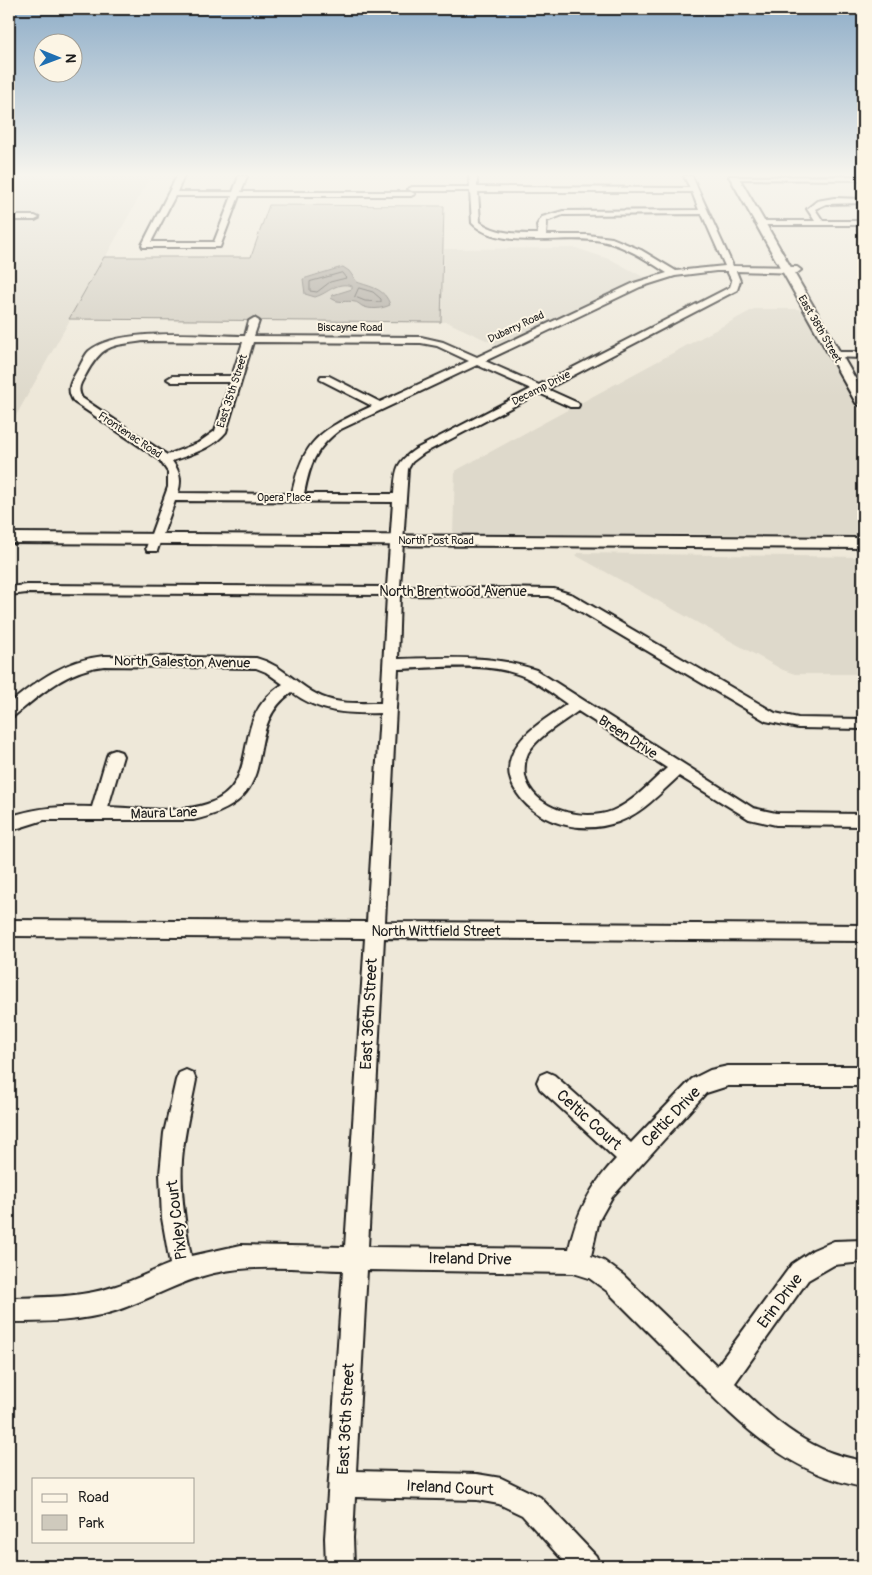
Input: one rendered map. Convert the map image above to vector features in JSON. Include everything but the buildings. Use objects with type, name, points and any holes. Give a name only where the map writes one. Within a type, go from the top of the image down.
[{"type":"main road","name":"East 38th Street","points":[[780,250],[842,355],[863,403]]},
{"type":"main road","name":"East 38th Street","points":[[842,355],[863,381]]},
{"type":"main road","name":"North Post Road","points":[[9,538],[153,543],[863,542]]},
{"type":"main road","name":"North Post Road","points":[[9,547],[153,543]]},
{"type":"main road","name":"North Post Road","points":[[396,544],[863,552]]},
{"type":"street","points":[[638,250],[674,273]]},
{"type":"street","points":[[722,250],[731,269]]},
{"type":"street","name":"Dubarry Road","points":[[297,497],[303,464],[315,445],[337,426],[642,282],[674,273],[731,269],[792,270]]},
{"type":"street","name":"Decamp Drive","points":[[396,544],[402,469],[409,458],[730,291],[736,284],[731,269]]},
{"type":"street","name":"East 35th Street","points":[[166,460],[202,446],[219,434],[254,321]]},
{"type":"street","name":"Biscayne Road","points":[[111,343],[143,338],[421,340],[440,344],[574,405]]},
{"type":"street","name":"Frontenac Road","points":[[111,343],[90,356],[74,386],[74,393],[78,400],[166,460],[174,472],[174,487],[153,543]]},
{"type":"street","points":[[842,355],[863,355]]},
{"type":"street","points":[[325,378],[379,406]]},
{"type":"street","points":[[172,379],[237,379]]},
{"type":"street","name":"Opera Place","points":[[170,496],[399,498]]},
{"type":"street","name":"East 36th Street","points":[[340,1566],[339,1538],[373,931],[391,664],[396,544]]},
{"type":"street","name":"North Brentwood Avenue","points":[[9,591],[27,589],[537,591],[557,594],[568,598],[771,717],[798,724],[863,724]]},
{"type":"street","name":"North Galeston Avenue","points":[[9,712],[58,673],[75,666],[95,662],[252,662],[274,670],[313,699],[331,706],[388,708]]},
{"type":"street","name":"Breen Drive","points":[[391,664],[510,666],[530,674],[738,807],[758,816],[782,819],[863,820]]},
{"type":"street","name":"Maura Lane","points":[[13,822],[44,814],[191,814],[213,809],[230,800],[245,784],[250,774],[264,710],[276,695],[293,684]]},
{"type":"street","points":[[578,704],[529,742],[517,760],[516,771],[520,784],[531,800],[541,807],[553,814],[573,819],[594,820],[613,817],[633,807],[677,768]]},
{"type":"street","points":[[98,814],[115,756]]},
{"type":"street","name":"North Wittfield Street","points":[[9,928],[863,933]]},
{"type":"street","name":"Celtic Drive","points":[[578,1263],[584,1231],[593,1206],[612,1179],[690,1093],[710,1080],[735,1075],[863,1076]]},
{"type":"street","name":"Pixley Court","points":[[183,1270],[175,1234],[170,1186],[172,1153],[186,1080]]},
{"type":"street","name":"Celtic Court","points":[[547,1082],[631,1158]]},
{"type":"street","name":"Erin Drive","points":[[719,1384],[800,1272],[821,1258],[834,1253],[863,1251]]},
{"type":"street","name":"Ireland Drive","points":[[9,1310],[56,1310],[86,1307],[130,1293],[183,1270],[205,1263],[241,1257],[554,1260],[578,1263],[596,1269],[615,1283],[757,1422],[794,1449],[828,1465],[863,1474]]},
{"type":"street","name":"Ireland Court","points":[[343,1484],[477,1487],[501,1491],[531,1506],[586,1566]]},
{"type":"shaded area","points":[[9,250],[110,250],[9,428]]},
{"type":"shaded area","points":[[444,250],[580,250],[612,260],[647,279],[499,346],[447,322],[441,322]]},
{"type":"shaded area","points":[[754,309],[799,309],[805,315],[841,375],[863,419],[863,535],[453,534],[455,471]]},
{"type":"shaded area","points":[[578,553],[863,557],[863,674],[795,674],[783,670],[575,555]]},
{"type":"green space","points":[[254,250],[443,250],[441,322],[69,319],[104,257],[251,257]]},
{"type":"water","points":[[343,267],[349,271],[357,282],[372,287],[385,295],[390,305],[380,308],[369,308],[356,302],[340,301],[331,298],[333,295],[352,289],[352,286],[346,285],[337,286],[315,297],[305,294],[303,279]]}]
